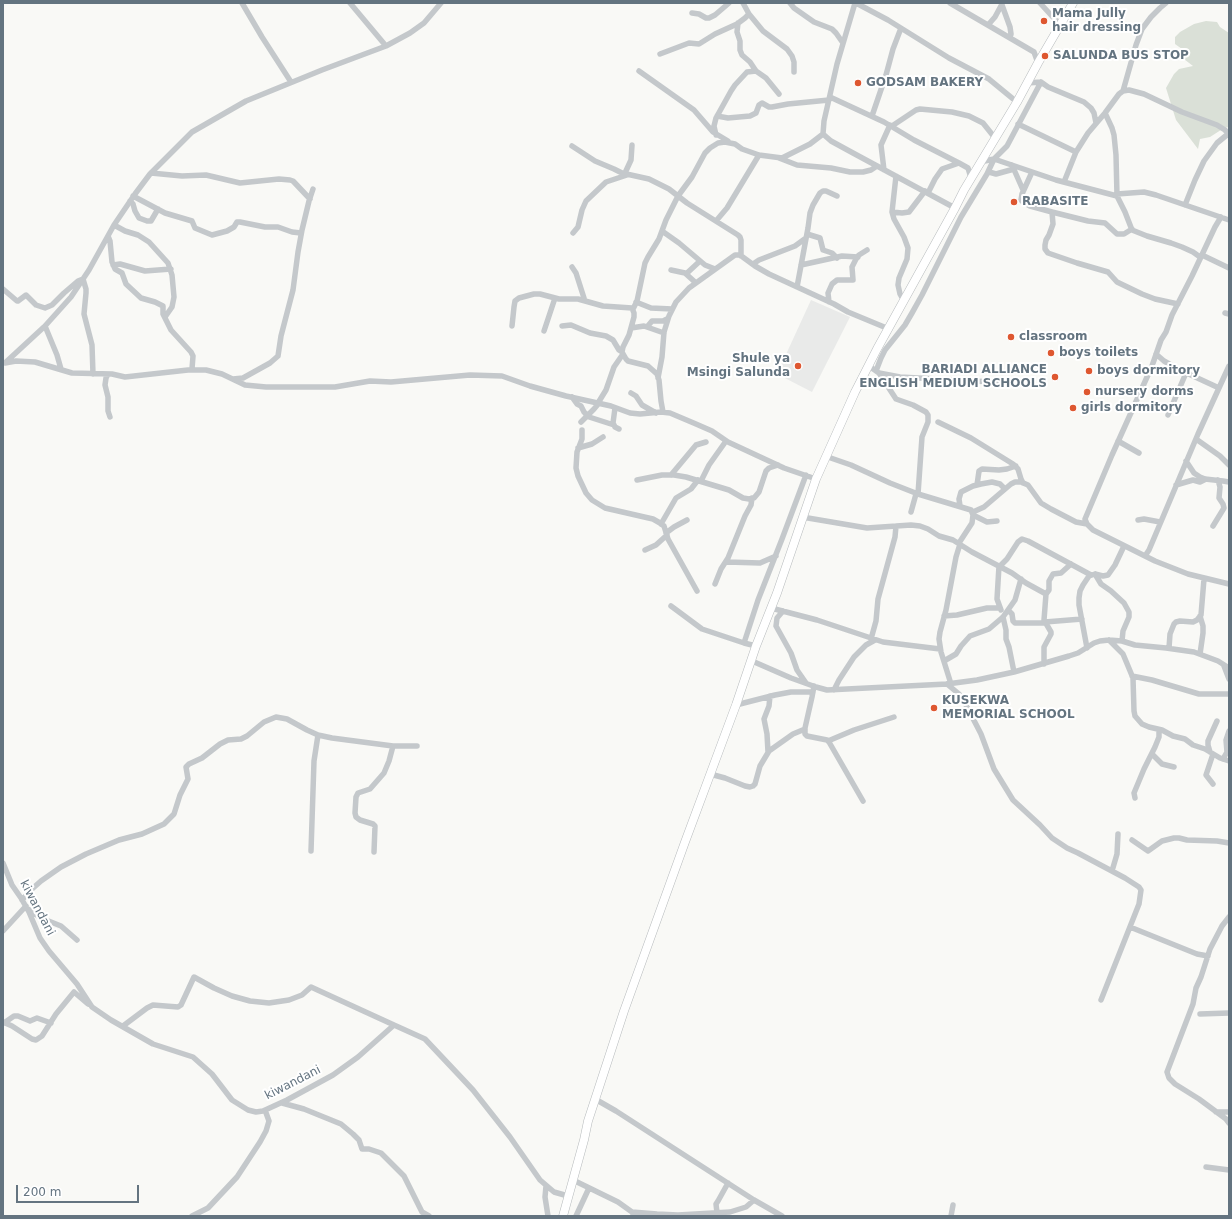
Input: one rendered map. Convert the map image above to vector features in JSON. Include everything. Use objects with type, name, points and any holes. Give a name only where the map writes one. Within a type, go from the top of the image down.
[{"type":"highway","points":[[563,1216],[595,1099],[624,1011],[752,661],[756,646],[777,593],[802,517],[825,456],[868,366],[980,162],[1061,26],[1073,3]]},
{"type":"street","points":[[242,3],[291,82]]},
{"type":"street","points":[[350,3],[386,46]]},
{"type":"street","points":[[4,364],[44,326],[71,297],[96,259],[114,225],[132,198],[151,173],[188,135],[197,128],[246,101],[291,82],[386,46],[410,33],[424,23],[440,3]]},
{"type":"street","points":[[692,13],[709,18],[730,3]]},
{"type":"street","points":[[743,3],[749,14],[763,31],[788,49],[794,62],[794,72]]},
{"type":"street","points":[[790,3],[794,8],[808,18],[836,33],[843,43]]},
{"type":"street","points":[[778,158],[789,156],[810,144],[823,134],[824,121],[843,43],[855,3],[901,28],[949,58],[989,79],[1016,102]]},
{"type":"street","points":[[950,3],[1034,52],[1038,63]]},
{"type":"street","points":[[1040,3],[1061,26]]},
{"type":"street","points":[[1064,182],[1076,152],[1088,133],[1119,94],[1124,90],[1136,45],[1142,30],[1151,17],[1166,3]]},
{"type":"street","points":[[988,25],[995,17],[1002,4]]},
{"type":"street","points":[[1002,4],[1010,27],[1010,38]]},
{"type":"street","points":[[660,54],[689,43],[699,44],[715,34],[738,23],[749,14]]},
{"type":"street","points":[[738,23],[736,32],[740,41],[740,50],[742,55],[750,62],[756,71],[766,78],[779,94]]},
{"type":"street","points":[[872,116],[901,28]]},
{"type":"street","points":[[639,71],[694,110],[716,135],[747,151],[758,155],[778,158],[797,165],[831,168],[850,172],[863,172],[871,170],[877,166]]},
{"type":"street","points":[[716,144],[714,126],[717,116],[735,85],[747,72],[756,71]]},
{"type":"street","points":[[911,512],[917,494],[922,437],[928,422],[928,415],[926,412],[912,405],[896,399],[878,372],[881,358],[885,350],[905,325],[912,313],[961,217],[988,172],[994,159],[1007,146],[1041,82]]},
{"type":"street","points":[[1027,83],[1041,82],[1089,105],[1094,112],[1096,123]]},
{"type":"street","points":[[1124,90],[1144,94],[1188,115],[1217,125],[1229,134],[1217,143],[1204,161],[1185,206]]},
{"type":"street","points":[[717,116],[728,118],[750,116],[756,113],[759,105],[762,103],[772,107],[830,99],[872,116],[968,168],[971,178]]},
{"type":"street","points":[[884,170],[881,145],[891,126],[916,110],[920,109],[952,112],[969,116],[983,123],[994,138]]},
{"type":"street","points":[[1105,113],[1114,135],[1117,195],[1132,229],[1138,233],[1182,247],[1229,268]]},
{"type":"street","points":[[1018,124],[1055,140],[1076,152]]},
{"type":"street","points":[[823,134],[832,141],[955,208]]},
{"type":"street","points":[[581,422],[594,409],[606,390],[614,367],[623,353],[623,347],[631,328],[634,313],[633,309],[645,263],[659,239],[666,220],[678,196],[692,177],[706,153],[720,142],[730,142]]},
{"type":"street","points":[[627,174],[631,160],[632,145]]},
{"type":"street","points":[[572,146],[595,161],[627,174],[641,176],[657,182],[669,189],[687,203],[740,237],[741,256]]},
{"type":"street","points":[[716,221],[727,208],[758,155]]},
{"type":"street","points":[[980,162],[994,159],[1013,167],[1064,182],[1117,195],[1144,192],[1228,219]]},
{"type":"street","points":[[892,212],[909,212],[926,192],[942,169],[959,163]]},
{"type":"street","points":[[988,172],[996,174],[1013,167]]},
{"type":"street","points":[[1013,167],[1024,190]]},
{"type":"street","points":[[1032,172],[1021,198],[1023,202],[1030,206],[1088,221],[1102,222],[1110,227],[1115,233],[1124,234],[1132,229]]},
{"type":"street","points":[[151,173],[182,176],[206,175],[240,183],[285,179],[293,181],[310,198]]},
{"type":"street","points":[[573,233],[578,227],[586,201],[606,182],[627,174]]},
{"type":"street","points":[[896,176],[892,212],[908,248],[907,259],[899,278],[898,285],[900,294],[904,301]]},
{"type":"street","points":[[233,379],[243,378],[270,363],[278,356],[281,336],[295,282],[301,233],[313,189]]},
{"type":"street","points":[[797,287],[810,213],[813,205],[820,193],[823,191],[837,196]]},
{"type":"street","points":[[132,198],[165,212],[192,221],[195,228],[212,235],[230,230],[237,222],[265,227],[278,227],[292,232],[301,233]]},
{"type":"street","points":[[132,198],[135,211],[140,218],[147,221],[151,221],[158,209]]},
{"type":"street","points":[[1052,212],[1053,224],[1045,245],[1045,249],[1048,253],[1108,272],[1117,282],[1142,294],[1155,299],[1178,304]]},
{"type":"street","points":[[1221,217],[1172,315],[1085,519],[1087,524],[1093,530],[1145,556],[1188,574],[1229,584]]},
{"type":"street","points":[[114,225],[125,231],[138,235],[149,242],[168,263],[173,280],[174,304],[164,317]]},
{"type":"street","points":[[662,231],[705,264],[715,269]]},
{"type":"street","points":[[108,236],[115,269],[122,273],[126,284],[141,298],[155,302],[162,306],[164,317],[172,330],[192,352],[192,369]]},
{"type":"street","points":[[806,236],[820,238],[823,250],[828,251],[837,258]]},
{"type":"street","points":[[753,264],[795,246],[806,236]]},
{"type":"street","points":[[829,302],[828,293],[832,284],[841,280],[853,280],[852,267],[858,257],[867,250]]},
{"type":"street","points":[[658,378],[667,320],[676,302],[689,288],[732,256],[739,254],[769,274],[848,312],[889,329]]},
{"type":"street","points":[[801,265],[847,256],[858,257]]},
{"type":"street","points":[[686,274],[700,260]]},
{"type":"street","points":[[113,265],[120,264],[145,271],[171,269]]},
{"type":"street","points":[[572,267],[576,273],[586,300]]},
{"type":"street","points":[[672,270],[686,274],[696,283]]},
{"type":"street","points":[[3,289],[17,301],[26,295],[36,305],[45,308],[52,305],[78,281],[83,279]]},
{"type":"street","points":[[83,279],[86,289],[84,317],[92,345],[93,374]]},
{"type":"street","points":[[512,326],[516,301],[524,297],[540,294],[559,299],[586,300],[602,306],[627,307],[633,309]]},
{"type":"street","points":[[544,331],[555,298]]},
{"type":"street","points":[[636,302],[652,308],[672,309]]},
{"type":"street","points":[[647,327],[652,321],[667,320]]},
{"type":"street","points":[[562,326],[571,325],[590,333],[606,336],[613,340],[628,361],[648,366],[657,374],[663,412]]},
{"type":"street","points":[[44,326],[58,355],[61,369]]},
{"type":"street","points":[[631,328],[640,326],[647,327],[664,333]]},
{"type":"street","points":[[1156,354],[1168,364],[1219,388]]},
{"type":"street","points":[[4,364],[16,361],[35,362],[74,373],[108,374],[124,377],[192,369],[222,374],[239,383],[253,386],[310,388],[335,387],[370,381],[391,382],[470,374],[502,376],[530,386],[636,414],[663,412],[670,413],[712,431],[726,441],[778,465],[816,479]]},
{"type":"street","points":[[868,366],[878,372],[900,377],[1011,383]]},
{"type":"street","points":[[1145,556],[1149,550],[1186,461],[1229,366]]},
{"type":"street","points":[[1168,415],[1186,373]]},
{"type":"street","points":[[108,374],[105,385],[110,417]]},
{"type":"street","points":[[631,393],[636,396],[642,405],[656,413]]},
{"type":"street","points":[[572,397],[576,404],[581,406],[587,416],[614,425],[619,429]]},
{"type":"street","points":[[614,425],[615,408]]},
{"type":"street","points":[[938,422],[978,442],[1016,466],[1023,483]]},
{"type":"street","points":[[582,430],[582,438],[578,448],[576,463],[578,476],[586,493],[592,500],[605,508],[653,519],[664,526],[697,591]]},
{"type":"street","points":[[578,448],[596,442],[602,437]]},
{"type":"street","points":[[1196,439],[1220,456],[1229,465]]},
{"type":"street","points":[[1118,440],[1139,453]]},
{"type":"street","points":[[661,524],[676,498],[691,489],[700,481],[726,441]]},
{"type":"street","points":[[671,475],[691,449],[696,445],[706,442]]},
{"type":"street","points":[[825,456],[851,465],[890,484],[917,494],[969,509],[973,514],[987,522],[997,521]]},
{"type":"street","points":[[1186,461],[1194,473],[1206,479],[1229,482]]},
{"type":"street","points":[[637,480],[671,475],[686,477],[729,490],[743,498],[749,499],[756,496],[759,492],[766,471],[769,468],[778,465]]},
{"type":"street","points":[[977,485],[979,472],[982,469],[999,470],[1016,466]]},
{"type":"street","points":[[744,643],[758,600],[806,475]]},
{"type":"street","points":[[1176,486],[1193,480],[1200,482],[1206,479]]},
{"type":"street","points":[[1213,526],[1224,508],[1224,505],[1218,498],[1220,487],[1218,480]]},
{"type":"street","points":[[973,514],[1015,482],[1028,485],[1041,503],[1051,509],[1076,522],[1087,524]]},
{"type":"street","points":[[960,506],[959,499],[961,492],[965,489],[986,483],[997,483],[1005,489]]},
{"type":"street","points":[[715,584],[727,562],[745,516],[751,505],[752,498]]},
{"type":"street","points":[[973,514],[972,523],[960,544],[956,556],[939,639],[949,684],[965,702],[994,769],[1013,800],[1052,838],[1066,848],[1112,871],[1135,884],[1141,890],[1139,904],[1101,1000]]},
{"type":"street","points":[[802,517],[867,528],[911,525],[920,526],[939,536],[953,540],[978,556],[999,566],[1046,594]]},
{"type":"street","points":[[645,550],[656,545],[674,527],[687,520]]},
{"type":"street","points":[[1138,520],[1160,522]]},
{"type":"street","points":[[834,690],[838,680],[854,657],[873,640],[878,599],[895,537],[896,526]]},
{"type":"street","points":[[1014,672],[1006,639],[1003,616],[997,599],[999,591],[999,566],[1018,542],[1022,539],[1028,541],[1071,564],[1093,574],[1103,576],[1108,575],[1115,565],[1124,546]]},
{"type":"street","points":[[727,562],[760,562],[776,556]]},
{"type":"street","points":[[1044,664],[1044,648],[1051,634],[1049,627],[1045,622],[1046,594],[1049,590],[1049,582],[1053,574],[1061,573],[1071,564]]},
{"type":"street","points":[[1087,648],[1079,598],[1083,585],[1089,576],[1093,574]]},
{"type":"street","points":[[1093,574],[1101,584],[1124,603],[1129,612],[1122,641]]},
{"type":"street","points":[[944,661],[956,654],[960,646],[970,636],[989,629],[1003,616],[1015,600],[1021,579]]},
{"type":"street","points":[[1200,654],[1203,633],[1200,616],[1204,579]]},
{"type":"street","points":[[671,606],[702,629],[756,646]]},
{"type":"street","points":[[771,608],[823,622],[873,640],[940,649]]},
{"type":"street","points":[[944,616],[957,615],[986,608],[1000,608]]},
{"type":"street","points":[[1008,610],[1012,614],[1013,621],[1015,623],[1082,619]]},
{"type":"street","points":[[783,611],[777,618],[776,626],[791,653],[797,670],[806,683],[813,689]]},
{"type":"street","points":[[1170,648],[1170,634],[1174,624],[1180,621],[1193,622],[1200,616]]},
{"type":"street","points":[[736,705],[770,696],[813,689],[834,690],[949,684],[977,680],[1014,672],[1069,656],[1100,640],[1122,641],[1134,645],[1170,648],[1200,654],[1218,661],[1227,667],[1229,679]]},
{"type":"street","points":[[1108,640],[1123,654],[1132,676],[1134,686],[1133,704],[1135,716],[1142,724],[1173,736],[1186,738],[1193,745],[1205,749],[1226,760],[1226,740],[1229,731]]},
{"type":"street","points":[[752,661],[806,683]]},
{"type":"street","points":[[1132,676],[1152,680],[1199,694],[1229,694]]},
{"type":"street","points":[[813,689],[804,729],[805,734],[807,736],[821,738],[828,742],[863,801]]},
{"type":"street","points":[[768,752],[764,719],[770,703],[770,696]]},
{"type":"street","points":[[22,900],[41,880],[61,867],[86,854],[119,840],[146,833],[164,824],[174,814],[180,795],[188,779],[186,767],[189,764],[202,758],[220,744],[228,740],[241,739],[247,736],[264,722],[276,717],[287,719],[318,735],[393,746],[417,746]]},
{"type":"street","points":[[828,742],[854,730],[894,717]]},
{"type":"street","points":[[1213,784],[1206,775],[1212,753],[1208,745],[1208,741],[1218,721]]},
{"type":"street","points":[[710,774],[745,786],[753,786],[755,784],[760,766],[768,752],[784,739],[804,729]]},
{"type":"street","points":[[1134,798],[1142,772],[1152,754],[1160,730]]},
{"type":"street","points":[[312,851],[314,761],[318,735]]},
{"type":"street","points":[[374,852],[375,826],[356,817],[356,797],[358,793],[370,789],[384,773],[393,746]]},
{"type":"street","points":[[1152,754],[1162,764],[1174,766]]},
{"type":"street","points":[[1112,871],[1117,854],[1118,834]]},
{"type":"street","points":[[1132,840],[1148,851],[1162,841],[1174,838],[1229,843]]},
{"type":"street","name":"kiwandani","points":[[3,863],[12,885],[27,907],[38,934],[48,952],[77,984],[92,1007],[111,1020],[153,1044],[192,1057],[212,1074],[232,1100],[248,1110],[256,1112],[265,1110],[333,1075],[358,1057],[394,1026]]},
{"type":"street","points":[[3,931],[27,907],[41,918],[61,926],[77,940]]},
{"type":"street","points":[[1229,917],[1222,926],[1210,949],[1196,988],[1193,1004],[1167,1072],[1169,1078],[1174,1084],[1198,1099],[1226,1119],[1229,1123]]},
{"type":"street","points":[[1130,927],[1197,954],[1208,956]]},
{"type":"street","points":[[123,1026],[153,1005],[181,1006],[194,978],[232,996],[250,1001],[269,1003],[289,1000],[302,996],[311,988],[425,1039],[484,1104],[510,1137],[540,1180],[554,1192],[568,1196]]},
{"type":"street","points":[[4,1023],[12,1026],[34,1040],[42,1036],[74,992],[92,1007]]},
{"type":"street","points":[[1200,1014],[1229,1013]]},
{"type":"street","points":[[4,1023],[14,1016],[18,1016],[30,1021],[37,1018],[51,1023]]},
{"type":"street","points":[[595,1099],[754,1200],[782,1216]]},
{"type":"street","points":[[282,1102],[341,1124],[359,1140],[362,1149],[369,1149],[381,1154],[404,1176],[422,1212],[429,1216]]},
{"type":"street","points":[[192,1216],[208,1208],[238,1177],[266,1131],[269,1121],[265,1110]]},
{"type":"street","points":[[1216,1112],[1229,1112]]},
{"type":"street","points":[[1206,1167],[1229,1170]]},
{"type":"street","points":[[573,1180],[618,1202],[633,1214],[717,1213],[736,1211],[746,1207],[754,1200]]},
{"type":"street","points":[[717,1213],[718,1201],[728,1183]]},
{"type":"street","points":[[546,1186],[545,1197],[548,1216]]},
{"type":"street","points":[[576,1216],[589,1188]]},
{"type":"street","points":[[951,1216],[952,1205]]},
{"type":"shaded area","points":[[1206,21],[1217,22],[1220,27],[1229,33],[1229,127],[1224,128],[1210,137],[1200,139],[1198,149],[1176,120],[1166,88],[1174,74],[1179,69],[1193,66],[1180,56],[1182,49],[1175,44],[1175,37],[1180,32],[1194,24]]},
{"type":"shaded area","points":[[811,300],[850,317],[812,392],[777,374]]},
{"type":"place","name":"Mama Jully hair dressing","points":[[1044,21]]},
{"type":"place","name":"SALUNDA BUS STOP","points":[[1045,56]]},
{"type":"place","name":"GODSAM BAKERY","points":[[858,83]]},
{"type":"place","name":"RABASITE","points":[[1014,202]]},
{"type":"place","name":"classroom","points":[[1011,337]]},
{"type":"place","name":"boys toilets","points":[[1051,353]]},
{"type":"place","name":"Shule ya Msingi Salunda","points":[[798,366]]},
{"type":"place","name":"boys dormitory","points":[[1089,371]]},
{"type":"place","name":"BARIADI ALLIANCE ENGLISH MEDIUM SCHOOLS","points":[[1055,377]]},
{"type":"place","name":"nursery dorms","points":[[1087,392]]},
{"type":"place","name":"girls dormitory","points":[[1073,408]]},
{"type":"place","name":"KUSEKWA MEMORIAL SCHOOL","points":[[934,708]]}]
